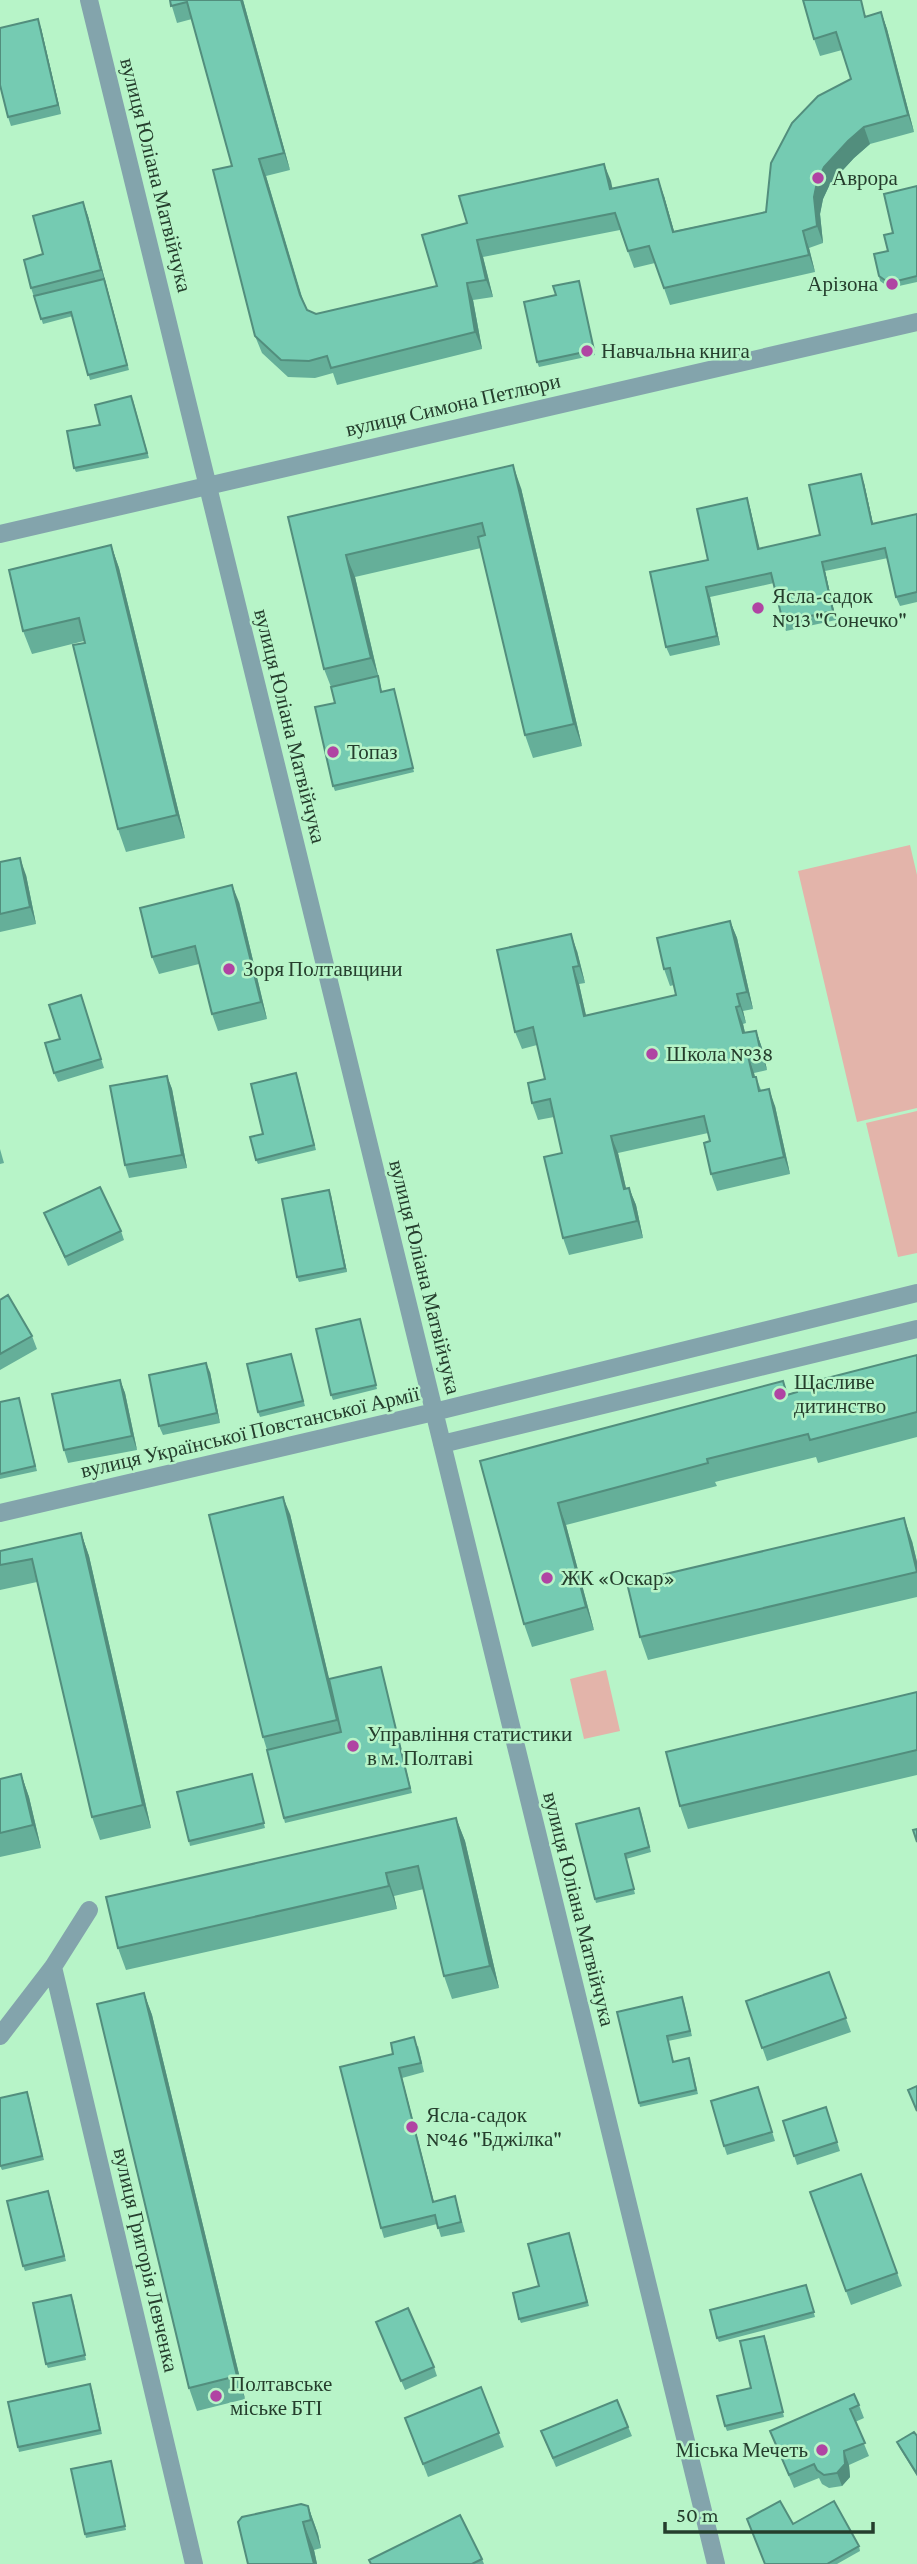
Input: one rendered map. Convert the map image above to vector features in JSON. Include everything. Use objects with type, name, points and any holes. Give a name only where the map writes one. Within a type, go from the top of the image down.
[{"type":"street","name":"вулиця Юліана Матвійчука","points":[[89,0],[716,2564]]},
{"type":"street","name":"вулиця Симона Петлюри","points":[[0,534],[917,322]]},
{"type":"street","name":"вулиця Української Повстанської Армії","points":[[0,1513],[434,1412],[917,1293]]},
{"type":"street","points":[[442,1444],[917,1329]]},
{"type":"street","points":[[0,2036],[53,1967],[89,1910]]},
{"type":"street","name":"вулиця Григорія Левченка","points":[[53,1967],[194,2564]]},
{"type":"shaded area","points":[[910,845],[917,875],[917,1108],[857,1122],[798,871]]},
{"type":"shaded area","points":[[917,1111],[917,1253],[898,1257],[866,1123]]},
{"type":"shaded area","points":[[606,1670],[620,1731],[584,1739],[570,1679]]},
{"type":"building","points":[[170,0],[241,0],[284,153],[259,159],[300,295],[307,310],[316,314],[437,286],[422,235],[467,223],[459,196],[604,164],[610,189],[658,179],[673,232],[766,212],[771,163],[792,123],[818,96],[851,79],[836,32],[814,39],[803,0],[861,0],[865,17],[881,12],[908,115],[864,127],[824,167],[814,197],[817,226],[803,231],[809,255],[664,288],[649,246],[628,251],[615,213],[477,240],[486,280],[467,283],[475,332],[331,368],[327,356],[309,361],[281,360],[255,336],[213,170],[232,166],[187,2],[171,6]]},
{"type":"building","points":[[38,19],[58,105],[8,117],[0,85],[0,28]]},
{"type":"building","points":[[917,186],[917,276],[889,283],[879,276],[874,254],[888,251],[884,235],[893,233],[884,194]]},
{"type":"building","points":[[83,202],[101,270],[31,288],[24,260],[43,254],[33,216]]},
{"type":"building","points":[[104,279],[127,365],[88,375],[71,312],[41,319],[34,296]]},
{"type":"building","points":[[579,281],[594,350],[537,362],[524,302],[556,295],[553,286]]},
{"type":"building","points":[[131,396],[147,453],[74,468],[67,431],[100,425],[95,405]]},
{"type":"building","points":[[513,465],[574,724],[525,735],[478,537],[485,535],[482,523],[346,555],[371,658],[324,669],[288,517]]},
{"type":"building","name":"Ясла-садок №13 \"Сонечко\"","points":[[861,474],[872,524],[917,514],[917,592],[896,597],[885,548],[822,562],[833,611],[783,622],[771,573],[706,587],[717,636],[666,647],[650,572],[708,560],[697,509],[747,498],[758,549],[820,535],[809,485]]},
{"type":"building","points":[[111,545],[177,815],[118,829],[73,645],[85,643],[79,618],[23,631],[9,570]]},
{"type":"building","points":[[378,676],[381,692],[394,689],[413,768],[333,786],[315,707],[335,703],[331,687]]},
{"type":"building","points":[[20,858],[30,907],[0,914],[0,862]]},
{"type":"building","name":"Зоря Полтавщини","points":[[232,885],[261,1002],[212,1014],[195,946],[152,957],[140,908]]},
{"type":"building","points":[[730,921],[747,992],[737,994],[740,1006],[736,1007],[743,1033],[756,1031],[761,1053],[748,1056],[759,1091],[769,1089],[784,1157],[711,1174],[704,1143],[710,1141],[704,1116],[611,1136],[624,1189],[629,1188],[637,1221],[563,1238],[544,1157],[562,1153],[550,1099],[532,1103],[528,1083],[545,1079],[533,1027],[515,1032],[497,950],[571,934],[579,966],[573,967],[584,1016],[676,995],[670,968],[664,969],[657,938]]},
{"type":"building","points":[[81,995],[101,1059],[54,1073],[45,1043],[60,1039],[49,1005]]},
{"type":"building","points":[[296,1073],[314,1145],[256,1160],[250,1137],[263,1134],[251,1084]]},
{"type":"building","points":[[167,1076],[182,1155],[125,1165],[110,1086]]},
{"type":"building","points":[[100,1187],[121,1231],[65,1257],[44,1213]]},
{"type":"building","points":[[329,1190],[345,1268],[297,1277],[282,1199]]},
{"type":"building","points":[[8,1295],[32,1336],[0,1354],[0,1300]]},
{"type":"building","points":[[360,1319],[376,1385],[331,1395],[316,1329]]},
{"type":"building","points":[[291,1354],[303,1401],[258,1412],[247,1364]]},
{"type":"building","points":[[917,1355],[917,1412],[810,1440],[808,1434],[707,1459],[708,1463],[558,1503],[586,1607],[524,1624],[480,1461],[783,1381],[787,1395],[797,1392],[796,1386]]},
{"type":"building","points":[[206,1363],[217,1413],[159,1426],[149,1375]]},
{"type":"building","points":[[120,1380],[132,1436],[64,1450],[52,1394]]},
{"type":"building","points":[[19,1398],[35,1466],[0,1474],[0,1402]]},
{"type":"building","points":[[283,1497],[337,1720],[263,1737],[209,1515]]},
{"type":"building","points":[[904,1518],[917,1572],[640,1637],[627,1583]]},
{"type":"building","points":[[81,1533],[143,1805],[92,1817],[32,1559],[0,1565],[0,1551]]},
{"type":"building","name":"Управління статистики в м. Полтаві","points":[[381,1667],[410,1788],[284,1818],[267,1750],[341,1732],[329,1679]]},
{"type":"building","points":[[917,1692],[917,1750],[680,1806],[666,1752]]},
{"type":"building","points":[[21,1774],[33,1825],[0,1833],[0,1779]]},
{"type":"building","points":[[252,1774],[264,1823],[189,1841],[177,1792]]},
{"type":"building","points":[[639,1808],[649,1847],[625,1854],[634,1889],[595,1899],[576,1824]]},
{"type":"building","points":[[456,1818],[490,1966],[444,1976],[418,1866],[386,1873],[389,1886],[118,1948],[106,1897]]},
{"type":"building","points":[[829,1972],[846,2018],[762,2048],[746,2001]]},
{"type":"building","points":[[144,1993],[237,2376],[189,2388],[97,2004]]},
{"type":"building","points":[[682,1997],[690,2031],[667,2036],[673,2062],[689,2058],[696,2090],[639,2103],[617,2012]]},
{"type":"building","points":[[414,2037],[421,2063],[399,2068],[433,2202],[455,2196],[461,2222],[438,2228],[435,2215],[381,2228],[340,2067],[393,2054],[391,2043]]},
{"type":"building","points":[[917,2086],[917,2111],[908,2090]]},
{"type":"building","points":[[758,2087],[772,2132],[724,2146],[711,2101]]},
{"type":"building","points":[[27,2092],[42,2156],[0,2166],[0,2098]]},
{"type":"building","points":[[826,2107],[837,2142],[794,2156],[783,2121]]},
{"type":"building","points":[[861,2174],[897,2273],[846,2291],[810,2192]]},
{"type":"building","points":[[48,2191],[64,2256],[23,2266],[7,2201]]},
{"type":"building","points":[[569,2233],[587,2302],[519,2319],[513,2293],[539,2286],[528,2244]]},
{"type":"building","points":[[806,2285],[814,2312],[717,2338],[710,2310]]},
{"type":"building","points":[[71,2295],[85,2355],[46,2364],[33,2303]]},
{"type":"building","points":[[408,2308],[434,2367],[401,2381],[376,2322]]},
{"type":"building","points":[[764,2336],[783,2412],[725,2426],[717,2396],[751,2388],[740,2341]]},
{"type":"building","points":[[90,2384],[100,2430],[18,2447],[8,2402]]},
{"type":"building","points":[[481,2387],[499,2433],[423,2464],[405,2418]]},
{"type":"building","name":"Міська Мечеть","points":[[854,2394],[859,2405],[850,2409],[865,2443],[844,2451],[845,2464],[837,2473],[824,2475],[814,2464],[789,2475],[770,2431]]},
{"type":"building","points":[[617,2400],[628,2427],[553,2458],[541,2431]]},
{"type":"building","points":[[914,2432],[917,2436],[917,2474],[897,2442]]},
{"type":"building","points":[[111,2461],[125,2526],[85,2534],[71,2469]]},
{"type":"building","points":[[780,2501],[793,2524],[834,2501],[859,2546],[827,2564],[765,2564],[747,2519]]},
{"type":"building","points":[[301,2504],[308,2506],[311,2520],[303,2522],[314,2564],[248,2564],[238,2522],[242,2517]]},
{"type":"building","points":[[460,2515],[482,2559],[472,2564],[371,2564],[369,2560]]},
{"type":"place","name":"Аврора","points":[[818,178]]},
{"type":"place","name":"Арізона","points":[[892,284]]},
{"type":"place","name":"Навчальна книга","points":[[587,351]]},
{"type":"place","name":"Ясла-садок №13 \"Сонечко\"","points":[[758,608]]},
{"type":"place","name":"Топаз","points":[[333,752]]},
{"type":"place","name":"Зоря Полтавщини","points":[[229,969]]},
{"type":"place","name":"Школа №38","points":[[652,1054]]},
{"type":"place","name":"Щасливе дитинство","points":[[780,1394]]},
{"type":"place","name":"ЖК «Оскар»","points":[[547,1578]]},
{"type":"place","name":"Управління статистики в м. Полтаві","points":[[353,1746]]},
{"type":"place","name":"Ясла-садок №46 \"Бджілка\"","points":[[412,2127]]},
{"type":"place","name":"Полтавське міське БТІ","points":[[216,2396]]},
{"type":"place","name":"Міська Мечеть","points":[[822,2450]]}]
